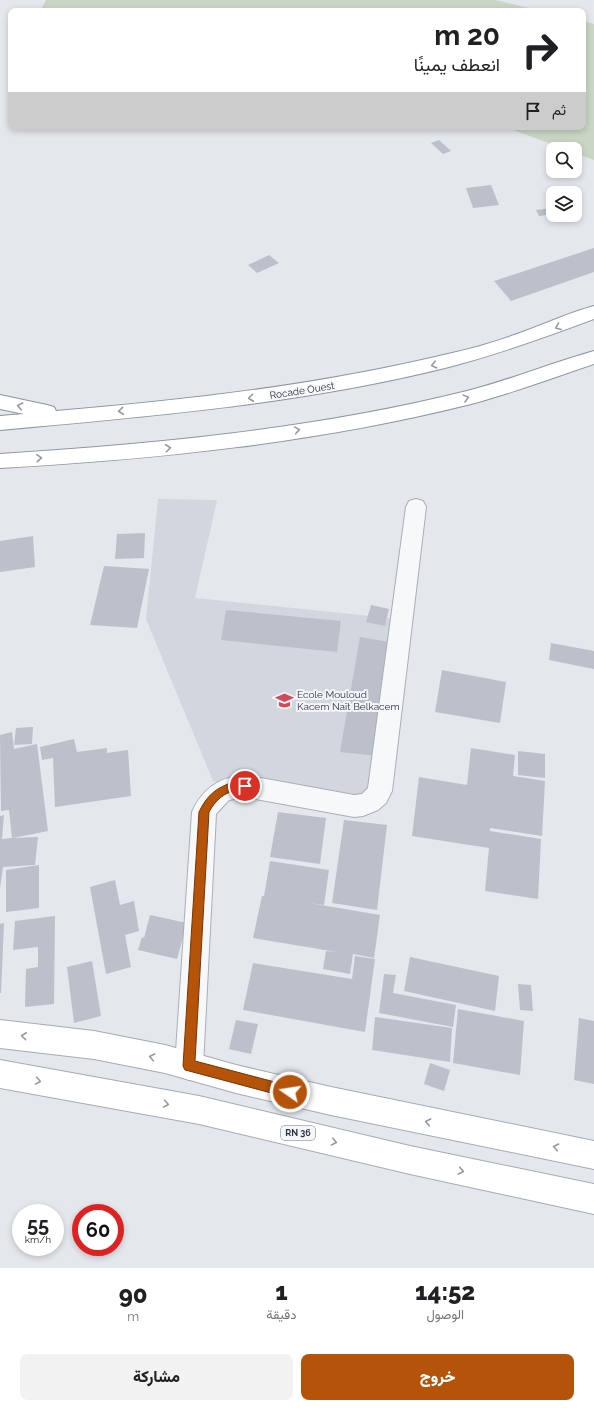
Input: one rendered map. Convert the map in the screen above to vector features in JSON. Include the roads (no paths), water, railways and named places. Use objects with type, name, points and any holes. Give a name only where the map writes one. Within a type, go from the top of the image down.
[{"type":"main road","name":"Rocade Ouest","points":[[0,423],[262,396],[381,377],[491,350],[542,333],[594,312]]},
{"type":"main road","points":[[0,461],[141,451],[269,435],[369,418],[450,402],[514,385],[594,357]]},
{"type":"main road","points":[[0,402],[68,417]]},
{"type":"main road","points":[[0,1034],[94,1045],[189,1066],[331,1102],[594,1155]]},
{"type":"main road","name":"RN 36","points":[[0,1074],[199,1110],[410,1160],[594,1199]]},
{"type":"street","points":[[189,1066],[204,812],[216,795],[224,789],[234,786],[245,786],[354,806],[363,806],[371,803],[377,798],[380,791],[416,507]]},
{"type":"place","name":"Ecole Mouloud Kacem Naït Belkacem","points":[[284,700]]}]
